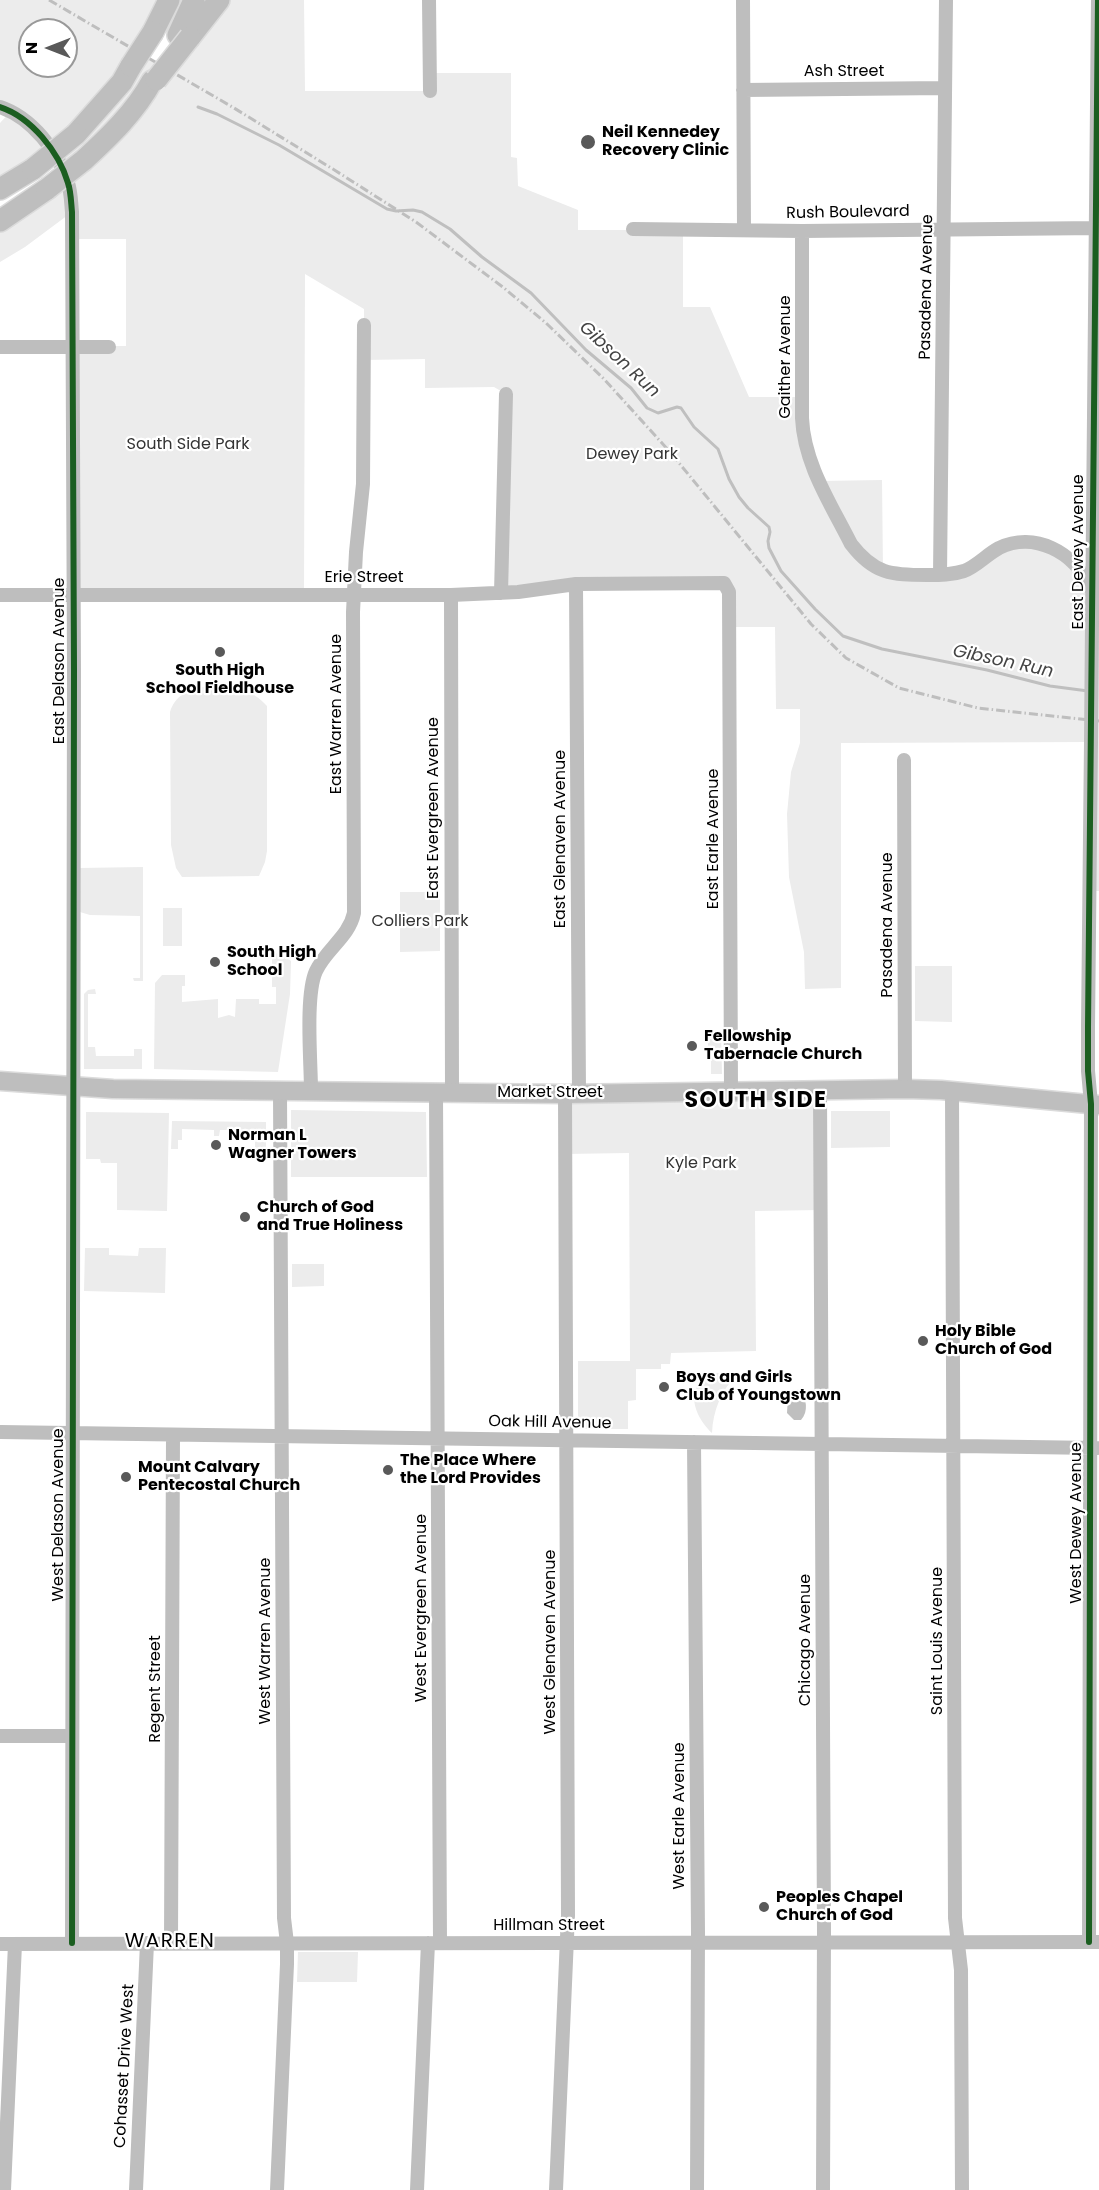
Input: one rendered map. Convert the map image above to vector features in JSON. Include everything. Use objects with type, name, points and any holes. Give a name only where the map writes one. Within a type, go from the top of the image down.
[{"type":"highway","points":[[0,189],[33,169],[76,134],[122,82],[153,32],[169,0]]},
{"type":"highway","points":[[184,36],[194,0]]},
{"type":"highway","points":[[0,221],[84,160],[122,123],[184,36],[219,0]]},
{"type":"main road","name":"Market Street","points":[[0,1081],[113,1089],[572,1094],[905,1089],[952,1091],[1095,1105]]},
{"type":"street","points":[[429,0],[430,91]]},
{"type":"street","points":[[743,0],[744,230]]},
{"type":"street","name":"Pasadena Avenue","points":[[940,575],[946,0]]},
{"type":"street","name":"East Dewey Avenue","points":[[1095,1105],[1088,1071],[1088,1026],[1092,624],[1095,592],[1098,0]]},
{"type":"street","name":"Ash Street","points":[[743,90],[945,88]]},
{"type":"street","name":"East Delason Avenue","points":[[0,107],[25,120],[50,146],[67,181],[72,212],[73,1086]]},
{"type":"street","name":"Rush Boulevard","points":[[633,229],[802,231],[1097,228]]},
{"type":"street","name":"Gaither Avenue","points":[[802,231],[802,427],[808,454],[851,544],[867,563],[890,574],[940,575]]},
{"type":"street","name":"East Warren Avenue","points":[[311,1091],[310,1002],[313,978],[320,964],[349,928],[354,913],[354,594],[363,484],[364,325]]},
{"type":"street","points":[[0,346],[109,346]]},
{"type":"street","points":[[501,593],[506,394]]},
{"type":"street","points":[[940,575],[965,570],[1001,547],[1031,542],[1053,548],[1070,559],[1083,572],[1095,592]]},
{"type":"street","name":"Erie Street","points":[[0,595],[451,595],[501,593],[576,584],[724,583],[727,586]]},
{"type":"street","name":"East Glenaven Avenue","points":[[572,1094],[576,584]]},
{"type":"street","name":"East Earle Avenue","points":[[727,586],[729,604],[731,1091]]},
{"type":"street","name":"East Evergreen Avenue","points":[[444,1092],[451,595]]},
{"type":"street","name":"Pasadena Avenue","points":[[904,760],[905,1089]]},
{"type":"street","name":"West Delason Avenue","points":[[72,1943],[73,1086]]},
{"type":"street","name":"Chicago Avenue","points":[[820,1090],[823,2190]]},
{"type":"street","name":"West Warren Avenue","points":[[277,2190],[287,1943],[284,1918],[280,1091]]},
{"type":"street","name":"Saint Louis Avenue","points":[[952,1091],[955,1918],[961,1970],[962,2190]]},
{"type":"street","name":"West Evergreen Avenue","points":[[417,2190],[434,1943],[437,1438],[444,1092]]},
{"type":"street","name":"West Glenaven Avenue","points":[[556,2190],[568,1943],[566,1440],[572,1094]]},
{"type":"street","name":"West Dewey Avenue","points":[[1094,1942],[1095,1105]]},
{"type":"street","name":"Oak Hill Avenue","points":[[0,1432],[1095,1448]]},
{"type":"street","name":"Regent Street","points":[[171,1943],[173,1434]]},
{"type":"street","name":"West Earle Avenue","points":[[694,1442],[698,1942],[697,2190]]},
{"type":"street","points":[[0,1736],[72,1736]]},
{"type":"street","name":"Hillman Street","points":[[0,1944],[1094,1942]]},
{"type":"street","name":"Cohasset Drive West","points":[[136,2190],[147,1943]]},
{"type":"street","points":[[4,2190],[15,1944]]},
{"type":"green space","points":[[0,0],[169,0],[140,53],[166,68],[219,0],[304,0],[305,91],[436,91],[436,73],[511,73],[511,157],[517,158],[518,186],[578,210],[578,230],[683,230],[683,307],[710,307],[749,397],[802,397],[820,481],[882,480],[883,571],[940,575],[992,552],[1041,544],[1099,592],[1099,891],[1089,891],[1091,742],[841,743],[841,988],[805,989],[804,952],[789,877],[787,814],[791,772],[800,743],[800,709],[776,709],[775,627],[729,627],[723,583],[501,593],[506,394],[494,387],[425,388],[425,359],[364,360],[364,309],[305,274],[304,594],[73,595],[72,346],[126,346],[126,239],[72,239],[72,212],[25,247],[0,262],[0,221],[64,175],[53,153],[0,189],[0,123],[11,111],[0,107]]},
{"type":"green space","points":[[202,687],[229,687],[245,691],[253,694],[267,706],[267,851],[259,876],[182,877],[176,868],[171,845],[170,712],[172,706],[182,695]]},
{"type":"green space","points":[[143,867],[143,981],[134,981],[133,978],[140,978],[140,916],[90,915],[80,912],[79,868]]},
{"type":"green space","name":"Colliers Park","points":[[400,892],[440,892],[440,951],[400,952]]},
{"type":"green space","points":[[163,908],[182,908],[182,946],[163,946]]},
{"type":"green space","points":[[272,953],[282,954],[291,961],[290,994],[278,1072],[154,1069],[155,983],[162,975],[185,975],[182,1002],[218,999],[218,1018],[229,1015],[235,1017],[236,999],[259,999],[259,1004],[276,1004],[276,987],[272,987]]},
{"type":"green space","points":[[915,966],[952,966],[952,1022],[915,1021]]},
{"type":"green space","points":[[95,989],[96,994],[88,994],[88,1047],[95,1047],[96,1056],[134,1056],[134,1049],[142,1049],[142,1069],[84,1069],[84,994],[88,990]]},
{"type":"green space","points":[[712,1031],[721,1031],[722,1074],[711,1074],[708,1039],[712,1039]]},
{"type":"green space","name":"Kyle Park","points":[[820,1090],[821,1210],[755,1211],[756,1351],[671,1353],[670,1364],[661,1364],[661,1369],[636,1369],[636,1400],[628,1401],[628,1429],[578,1429],[578,1361],[630,1361],[629,1153],[565,1154],[565,1094]]},
{"type":"green space","points":[[291,1110],[426,1112],[427,1177],[291,1177]]},
{"type":"green space","points":[[831,1111],[890,1111],[890,1147],[831,1148]]},
{"type":"green space","points":[[86,1112],[169,1113],[167,1211],[117,1210],[117,1163],[101,1163],[100,1159],[86,1159]]},
{"type":"green space","points":[[172,1121],[266,1122],[266,1159],[255,1159],[255,1142],[251,1141],[251,1130],[220,1130],[219,1136],[214,1136],[214,1130],[182,1129],[182,1140],[178,1140],[178,1149],[171,1149]]},
{"type":"green space","points":[[85,1248],[109,1248],[109,1255],[138,1256],[139,1248],[166,1248],[165,1293],[84,1291]]},
{"type":"green space","points":[[292,1264],[324,1264],[324,1286],[292,1287]]},
{"type":"green space","points":[[717,1373],[737,1375],[726,1387],[719,1401],[712,1433],[700,1417],[694,1399],[699,1384],[706,1377]]},
{"type":"green space","points":[[298,1952],[358,1952],[357,1982],[297,1982]]},
{"type":"shaded area","points":[[794,1389],[801,1390],[805,1401],[806,1409],[801,1420],[794,1420],[787,1413],[788,1397]]},
{"type":"waterway","name":"Gibson Run","points":[[198,107],[279,145],[387,209],[422,212],[450,229],[482,257],[531,293],[586,350],[631,388],[647,408],[658,413],[677,407],[681,408],[694,427],[718,449],[729,479],[739,497],[769,527],[769,548],[781,571],[843,636],[882,649],[987,670],[1050,686],[1088,691]]},
{"type":"railway","points":[[49,0],[234,108],[336,171],[416,222],[504,288],[546,323],[604,379],[670,452],[811,624],[846,658],[899,688],[978,708],[1099,721]]},
{"type":"cycle path","points":[[1089,1942],[1091,1104],[1088,1026],[1098,0]]},
{"type":"cycle path","points":[[0,107],[33,127],[51,148],[68,183],[72,212],[74,670],[72,1943]]},
{"type":"place","name":"Neil Kennedey Recovery Clinic","points":[[588,142]]},
{"type":"place","name":"South High School Fieldhouse","points":[[220,652]]},
{"type":"place","name":"South High School","points":[[215,962]]},
{"type":"place","name":"Fellowship Tabernacle Church","points":[[692,1046]]},
{"type":"place","name":"Norman L Wagner Towers","points":[[216,1145]]},
{"type":"place","name":"Church of God and True Holiness","points":[[245,1217]]},
{"type":"place","name":"Holy Bible Church of God","points":[[923,1341]]},
{"type":"place","name":"Boys and Girls Club of Youngstown","points":[[664,1387]]},
{"type":"place","name":"The Place Where the Lord Provides","points":[[388,1470]]},
{"type":"place","name":"Mount Calvary Pentecostal Church","points":[[126,1477]]},
{"type":"place","name":"Peoples Chapel Church of God","points":[[764,1907]]},
{"type":"district","name":"SOUTH SIDE","points":[[756,1101]]},
{"type":"district","name":"WARREN","points":[[170,1942]]},
{"type":"park label","name":"South Side Park","points":[[188,445]]},
{"type":"park label","name":"Dewey Park","points":[[632,455]]}]
